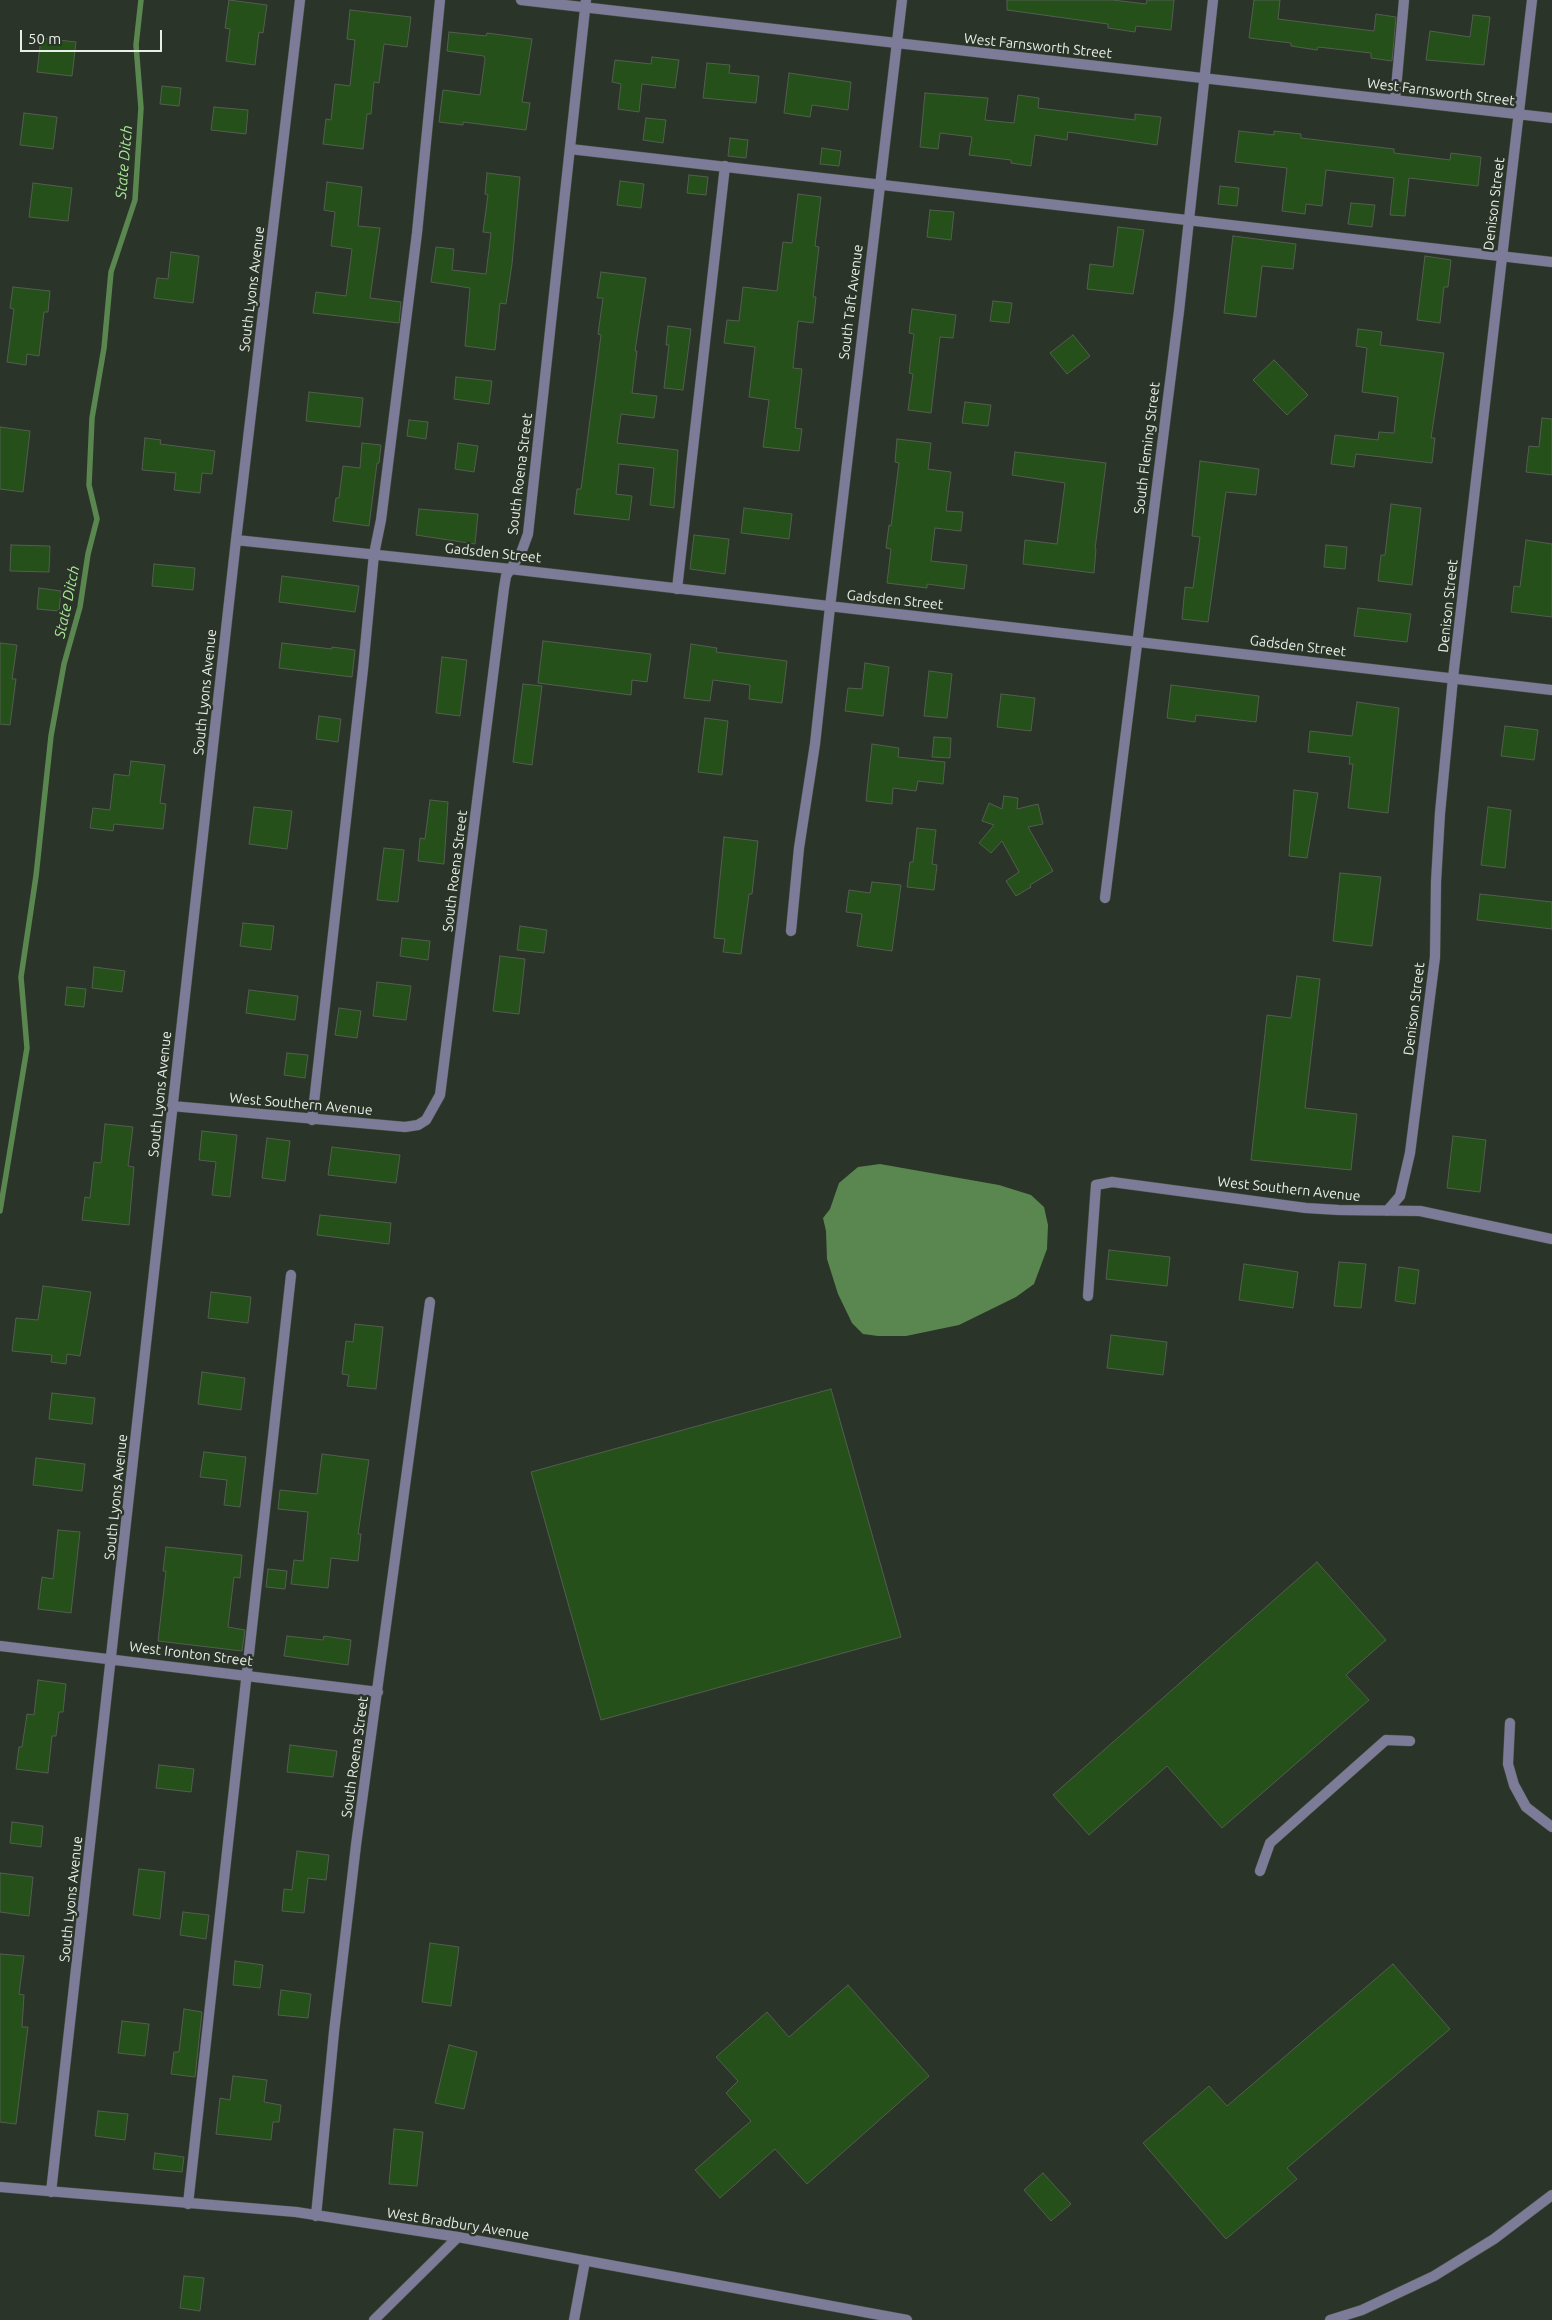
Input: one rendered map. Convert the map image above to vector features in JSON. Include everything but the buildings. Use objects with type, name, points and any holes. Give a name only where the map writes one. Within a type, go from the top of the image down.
[{"type":"street","name":"South Lyons Avenue","points":[[51,2192],[236,540],[300,0]]},
{"type":"street","points":[[312,1120],[363,669],[374,554],[382,512],[417,233],[440,0]]},
{"type":"street","name":"West Farnsworth Street","points":[[521,0],[586,3],[897,44],[1552,118]]},
{"type":"street","name":"South Taft Avenue","points":[[791,931],[799,848],[815,744],[902,0]]},
{"type":"street","name":"South Fleming Street","points":[[1104,898],[1179,311],[1212,0]]},
{"type":"street","points":[[1395,100],[1404,0]]},
{"type":"street","name":"Denison Street","points":[[1386,1210],[1400,1196],[1408,1160],[1435,957],[1436,882],[1440,813],[1453,678],[1532,0]]},
{"type":"street","name":"South Roena Street","points":[[426,1120],[436,1105],[443,1085],[504,588],[510,569],[521,553],[528,534],[586,3]]},
{"type":"street","points":[[570,149],[1552,262]]},
{"type":"street","points":[[677,589],[725,166]]},
{"type":"street","name":"Gadsden Street","points":[[236,540],[1137,640],[1552,690]]},
{"type":"street","name":"West Southern Avenue","points":[[172,1106],[405,1127],[418,1125],[426,1120]]},
{"type":"street","name":"West Southern Avenue","points":[[1088,1296],[1096,1185],[1112,1182],[1306,1208],[1420,1211],[1552,1239]]},
{"type":"street","points":[[188,2204],[291,1275]]},
{"type":"street","name":"South Roena Street","points":[[316,2216],[335,2023],[430,1302]]},
{"type":"street","name":"West Ironton Street","points":[[0,1646],[112,1658],[378,1692]]},
{"type":"street","points":[[1510,1723],[1508,1764],[1514,1785],[1526,1807],[1552,1827]]},
{"type":"street","points":[[1260,1871],[1270,1843],[1379,1746],[1386,1740],[1410,1741]]},
{"type":"street","name":"West Bradbury Avenue","points":[[0,2187],[316,2216],[458,2237],[907,2320]]},
{"type":"street","points":[[1330,2320],[1362,2310],[1434,2276],[1494,2239],[1552,2195]]},
{"type":"street","points":[[374,2320],[458,2237]]},
{"type":"street","points":[[574,2320],[585,2261]]},
{"type":"shaded area","points":[[880,1164],[999,1185],[1031,1195],[1044,1207],[1048,1225],[1047,1249],[1034,1284],[1016,1297],[959,1325],[906,1336],[863,1334],[852,1323],[838,1294],[827,1259],[826,1231],[823,1218],[830,1209],[839,1183],[858,1167]]},
{"type":"waterway","name":"State Ditch","points":[[0,1211],[27,1048],[21,977],[36,876],[51,736],[64,664],[80,607],[88,554],[97,519],[89,485],[92,418],[104,348],[111,272],[135,200],[141,108],[136,45],[141,0]]}]
